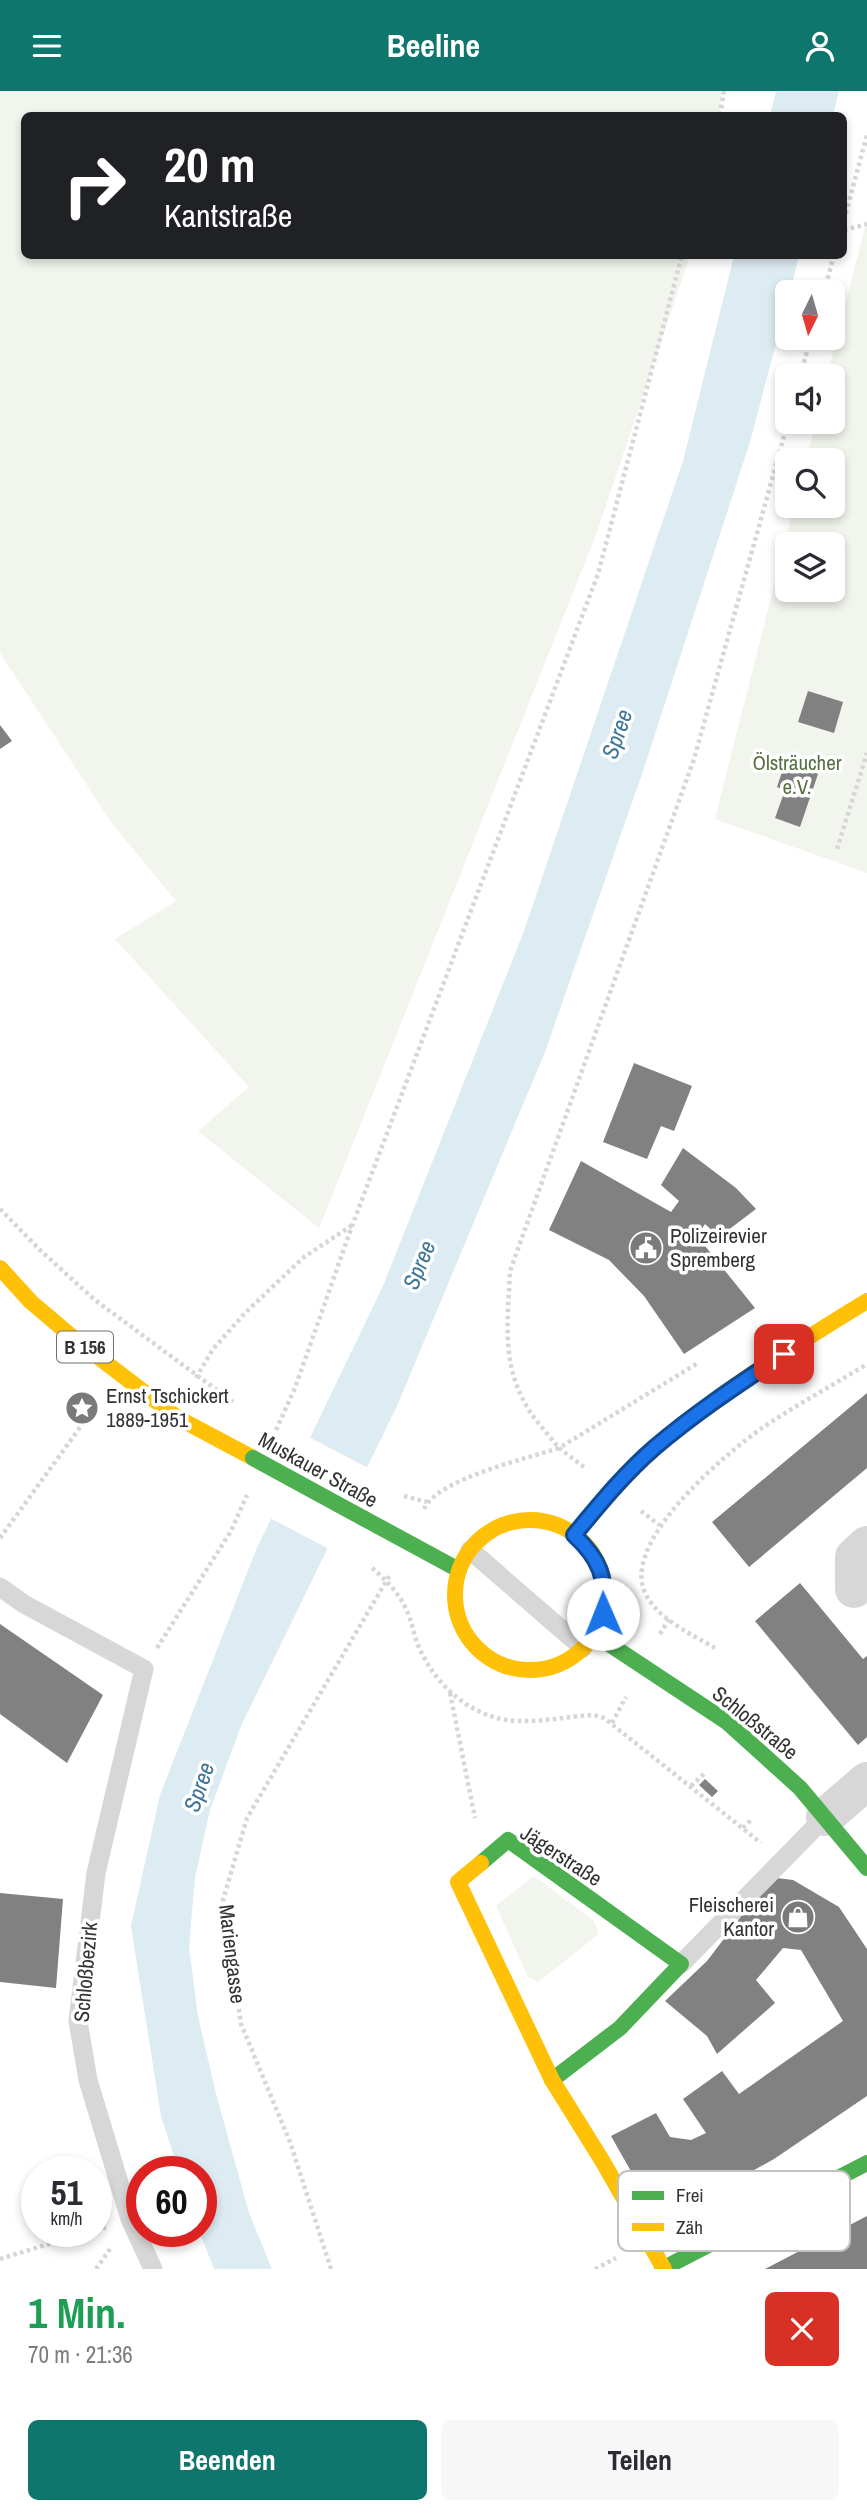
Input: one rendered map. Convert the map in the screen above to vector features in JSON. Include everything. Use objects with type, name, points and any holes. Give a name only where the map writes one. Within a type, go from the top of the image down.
[{"type":"main road","name":"Muskauer Straße","points":[[0,1268],[31,1302],[178,1418],[459,1570]]},
{"type":"main road","points":[[574,1535],[612,1489],[641,1460],[718,1397],[867,1301]]},
{"type":"main road","points":[[530,1520],[553,1524],[574,1535],[590,1550],[600,1570],[605,1591],[603,1614],[589,1641],[557,1665],[534,1671],[509,1668],[487,1657],[469,1640],[458,1618],[454,1594],[459,1570],[470,1550],[487,1534],[507,1523],[530,1520]]},
{"type":"main road","name":"Schloßstraße","points":[[589,1641],[727,1723],[800,1788],[867,1868]]},
{"type":"main road","name":"Jägerstraße","points":[[618,2189],[552,2081],[458,1882],[508,1840],[681,1964]]},
{"type":"main road","points":[[552,2081],[620,2028],[681,1964]]},
{"type":"main road","points":[[850,2172],[867,2163]]},
{"type":"main road","name":"Jägerstraße","points":[[653,2251],[663,2269]]},
{"type":"main road","points":[[663,2269],[698,2251]]},
{"type":"street","points":[[854,1589],[854,1557],[867,1545]]},
{"type":"street","points":[[825,1817],[867,1781]]},
{"type":"lane","points":[[470,1550],[589,1641]]},
{"type":"lane","name":"Schloßbezirk","points":[[0,1587],[24,1604],[144,1669],[96,1873],[78,2021],[88,2080],[130,2219],[153,2269]]},
{"type":"lane","points":[[681,1964],[825,1817]]},
{"type":"path","points":[[720,112],[724,91]]},
{"type":"path","points":[[847,209],[867,135]]},
{"type":"path","points":[[847,229],[867,224]]},
{"type":"path","points":[[197,1377],[213,1349],[246,1313],[304,1257],[352,1226],[598,574],[681,259]]},
{"type":"path","points":[[827,280],[833,259]]},
{"type":"path","points":[[427,1502],[451,1483],[559,1448],[527,1407],[513,1378],[507,1351],[510,1271],[694,759],[785,434]]},
{"type":"path","points":[[836,849],[867,753]]},
{"type":"path","points":[[0,1209],[95,1300],[236,1404]]},
{"type":"path","points":[[715,1648],[668,1619],[649,1599],[643,1587],[641,1573],[659,1525],[706,1474],[761,1429],[867,1364]]},
{"type":"path","points":[[0,1538],[97,1404]]},
{"type":"path","points":[[366,1563],[387,1581],[410,1616],[424,1660],[450,1692],[470,1707],[490,1716],[516,1721],[594,1715],[604,1718],[782,1860]]},
{"type":"path","name":"Mariengasse","points":[[331,2269],[290,2142],[242,2024],[223,1900],[247,1818],[387,1581]]},
{"type":"path","points":[[450,1692],[484,1860]]},
{"type":"path","points":[[691,1786],[705,1773]]},
{"type":"path","points":[[743,1828],[751,1820]]},
{"type":"path","points":[[0,2259],[39,2247]]},
{"type":"green space","points":[[0,91],[722,91],[719,112],[21,112],[21,259],[689,259],[596,535],[319,1228],[198,1131],[249,1087],[115,939],[176,901],[113,825],[0,653]]},
{"type":"green space","name":"Ölsträucher e.V.","points":[[867,220],[867,873],[715,819],[775,581],[775,602],[845,602],[845,532],[787,532],[791,518],[845,518],[845,448],[809,448],[813,434],[845,434],[845,364],[830,364],[834,350],[845,350],[845,306]]},
{"type":"green space","points":[[534,1876],[594,1921],[599,1934],[538,1982],[528,1977],[496,1906]]},
{"type":"water","points":[[776,91],[839,91],[834,112],[771,112]]},
{"type":"water","name":"Spree","points":[[733,259],[798,259],[793,280],[775,280],[775,347],[750,442],[643,771],[545,1052],[397,1406],[241,1726],[210,1810],[195,1878],[189,1947],[198,2016],[249,2213],[272,2269],[214,2269],[205,2247],[217,2247],[217,2156],[174,2156],[161,2116],[131,1926],[160,1795],[256,1550],[383,1286],[524,931],[683,461]]},
{"type":"pier","points":[[307,1436],[370,1469],[331,1550],[268,1517]]},
{"type":"building","points":[[808,691],[843,702],[834,733],[798,722]]},
{"type":"building","points":[[0,725],[12,741],[0,749]]},
{"type":"building","points":[[786,760],[819,771],[800,827],[775,818],[785,790],[777,787]]},
{"type":"building","points":[[634,1063],[692,1086],[674,1131],[661,1126],[647,1159],[603,1142]]},
{"type":"building","name":"Polizeirevier Spremberg","points":[[683,1148],[736,1188],[756,1209],[719,1237],[705,1224],[697,1236],[755,1308],[684,1354],[644,1296],[609,1260],[549,1230],[581,1161],[671,1212],[679,1201],[661,1185]]},
{"type":"building","points":[[867,1393],[867,1468],[749,1567],[712,1522]]},
{"type":"building","points":[[800,1583],[863,1659],[867,1656],[867,1737],[858,1745],[755,1621]]},
{"type":"building","points":[[0,1624],[103,1695],[67,1763],[0,1714]]},
{"type":"building","points":[[705,1779],[718,1791],[712,1797],[699,1785]]},
{"type":"building","points":[[777,1878],[793,1880],[839,1907],[867,1949],[867,2096],[752,2171],[631,2171],[611,2136],[656,2113],[670,2137],[691,2140],[706,2133],[683,2099],[722,2071],[739,2094],[843,2021],[801,1950],[783,1948],[756,1980],[775,2003],[717,2054],[707,2036],[665,2001],[707,1961],[765,1885]]},
{"type":"building","points":[[0,1893],[63,1899],[56,1988],[0,1982]]},
{"type":"building","points":[[867,2216],[867,2269],[765,2269],[800,2251],[850,2251],[850,2225]]},
{"type":"traffic: fast","points":[[253,1458],[363,1518]]},
{"type":"traffic: fast","points":[[363,1518],[459,1570]]},
{"type":"traffic: fast","points":[[594,1634],[727,1722],[800,1788],[867,1868]]},
{"type":"traffic: fast","points":[[481,1863],[508,1840],[681,1964],[620,2028],[552,2080]]},
{"type":"traffic: fast","points":[[850,2172],[867,2163]]},
{"type":"traffic: fast","points":[[662,2269],[697,2251]]},
{"type":"traffic: slow","points":[[0,1268],[31,1302],[76,1340],[178,1418],[253,1458]]},
{"type":"traffic: slow","points":[[574,1535],[634,1468],[695,1415],[780,1356],[867,1301]]},
{"type":"traffic: slow","points":[[530,1520],[559,1526],[583,1542],[599,1566],[605,1595],[599,1624],[583,1648],[559,1664],[530,1670],[501,1664],[477,1648],[461,1624],[455,1595],[461,1566],[477,1542],[501,1526],[530,1520]]},
{"type":"traffic: slow","points":[[481,1863],[458,1882],[552,2080],[618,2188]]},
{"type":"traffic: slow","points":[[654,2251],[664,2269]]},
{"type":"place","name":"Polizeirevier Spremberg","points":[[646,1248]]},
{"type":"place","name":"Ernst Tschickert 1889-1951","points":[[82,1408]]},
{"type":"place","name":"Fleischerei Kantor","points":[[798,1917]]},
{"type":"route","points":[[603,1614],[605,1591],[600,1570],[590,1550],[574,1535],[612,1489],[654,1448],[718,1397],[784,1354]]}]
